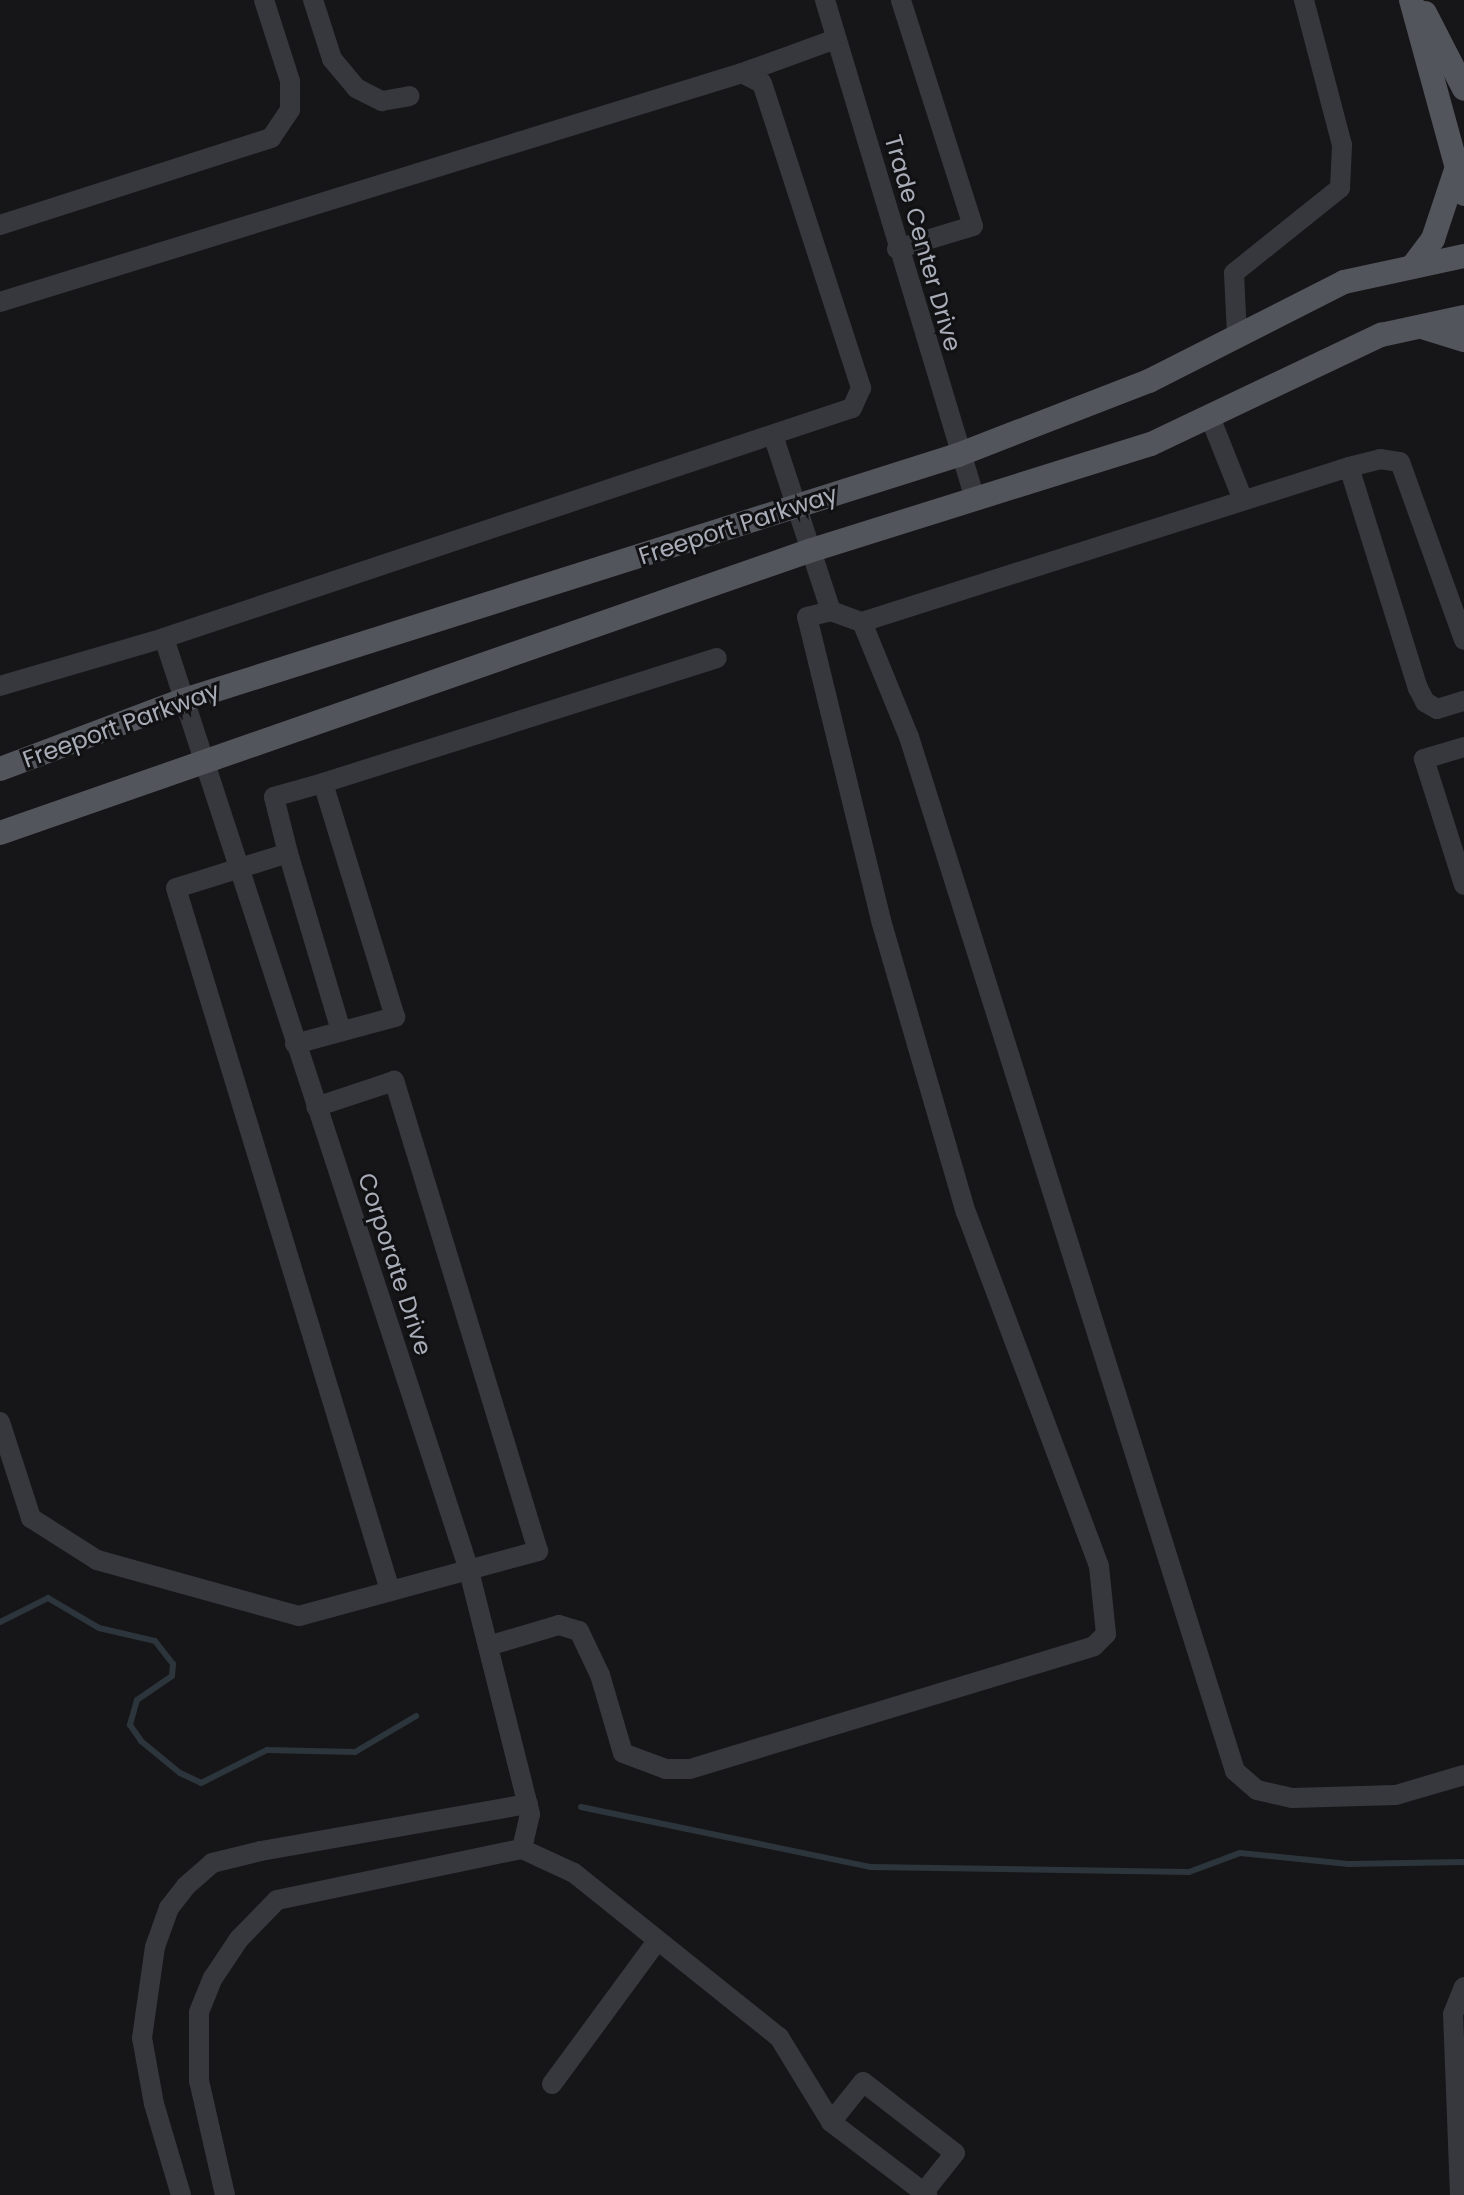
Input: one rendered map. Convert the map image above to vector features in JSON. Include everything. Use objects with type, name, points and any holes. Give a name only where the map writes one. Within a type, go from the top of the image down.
[{"type":"main road","points":[[1411,0],[1464,194]]},
{"type":"main road","points":[[1419,0],[1464,89]]},
{"type":"main road","points":[[1412,267],[1433,239],[1457,168]]},
{"type":"main road","name":"Freeport Parkway","points":[[0,769],[181,701],[958,455],[1149,381],[1344,282],[1464,256]]},
{"type":"main road","name":"Freeport Parkway","points":[[0,833],[202,767],[809,551],[1151,444],[1381,335],[1464,317]]},
{"type":"main road","points":[[1419,327],[1464,340]]},
{"type":"street","points":[[0,225],[271,138],[290,110],[290,81],[264,0]]},
{"type":"street","points":[[313,0],[332,59],[356,88],[382,101],[410,96]]},
{"type":"street","name":"Trade Center Drive","points":[[825,0],[958,455],[975,499]]},
{"type":"street","points":[[897,249],[973,226],[901,0]]},
{"type":"street","points":[[1237,335],[1234,273],[1340,188],[1342,145],[1304,0]]},
{"type":"street","points":[[0,302],[742,73],[836,39]]},
{"type":"street","points":[[0,686],[164,638],[852,408],[861,388],[762,83],[742,73]]},
{"type":"street","points":[[1210,417],[1243,500]]},
{"type":"street","points":[[773,435],[831,611]]},
{"type":"street","points":[[488,1646],[559,1625],[579,1631],[600,1675],[623,1753],[666,1769],[690,1769],[1094,1646],[1106,1634],[1099,1566],[966,1213],[881,920],[807,617],[831,611],[862,622],[1380,459],[1400,462],[1464,640]]},
{"type":"street","points":[[1349,467],[1418,688],[1425,702],[1437,709],[1464,701]]},
{"type":"street","points":[[862,622],[909,737],[1235,1771],[1257,1790],[1292,1798],[1396,1795],[1464,1775]]},
{"type":"street","name":"Corporate Drive","points":[[164,638],[202,767],[468,1567],[528,1804],[522,1849]]},
{"type":"street","points":[[341,1031],[274,797],[717,658]]},
{"type":"street","points":[[1464,747],[1424,759],[1464,885]]},
{"type":"street","points":[[295,1044],[395,1017],[323,783]]},
{"type":"street","points":[[288,853],[176,888],[390,1590]]},
{"type":"street","points":[[0,1422],[31,1518],[97,1560],[299,1616],[468,1567],[538,1551],[394,1081],[316,1107]]},
{"type":"street","points":[[181,2195],[154,2104],[142,2038],[155,1947],[169,1908],[186,1886],[212,1863],[261,1851],[528,1804]]},
{"type":"street","points":[[225,2195],[199,2081],[199,2012],[213,1978],[239,1939],[277,1900],[522,1849],[574,1873],[779,2037],[831,2122],[925,2194],[955,2153],[863,2082],[831,2122]]},
{"type":"street","points":[[552,2084],[657,1941]]},
{"type":"street","points":[[1460,2195],[1453,2014],[1464,1987]]},
{"type":"waterway","points":[[0,1622],[48,1598],[99,1628],[155,1641],[173,1664],[172,1676],[137,1700],[130,1725],[141,1741],[180,1773],[201,1783],[267,1750],[355,1752],[416,1716]]},
{"type":"waterway","points":[[581,1807],[870,1867],[1189,1872],[1240,1853],[1348,1864],[1464,1862]]}]
